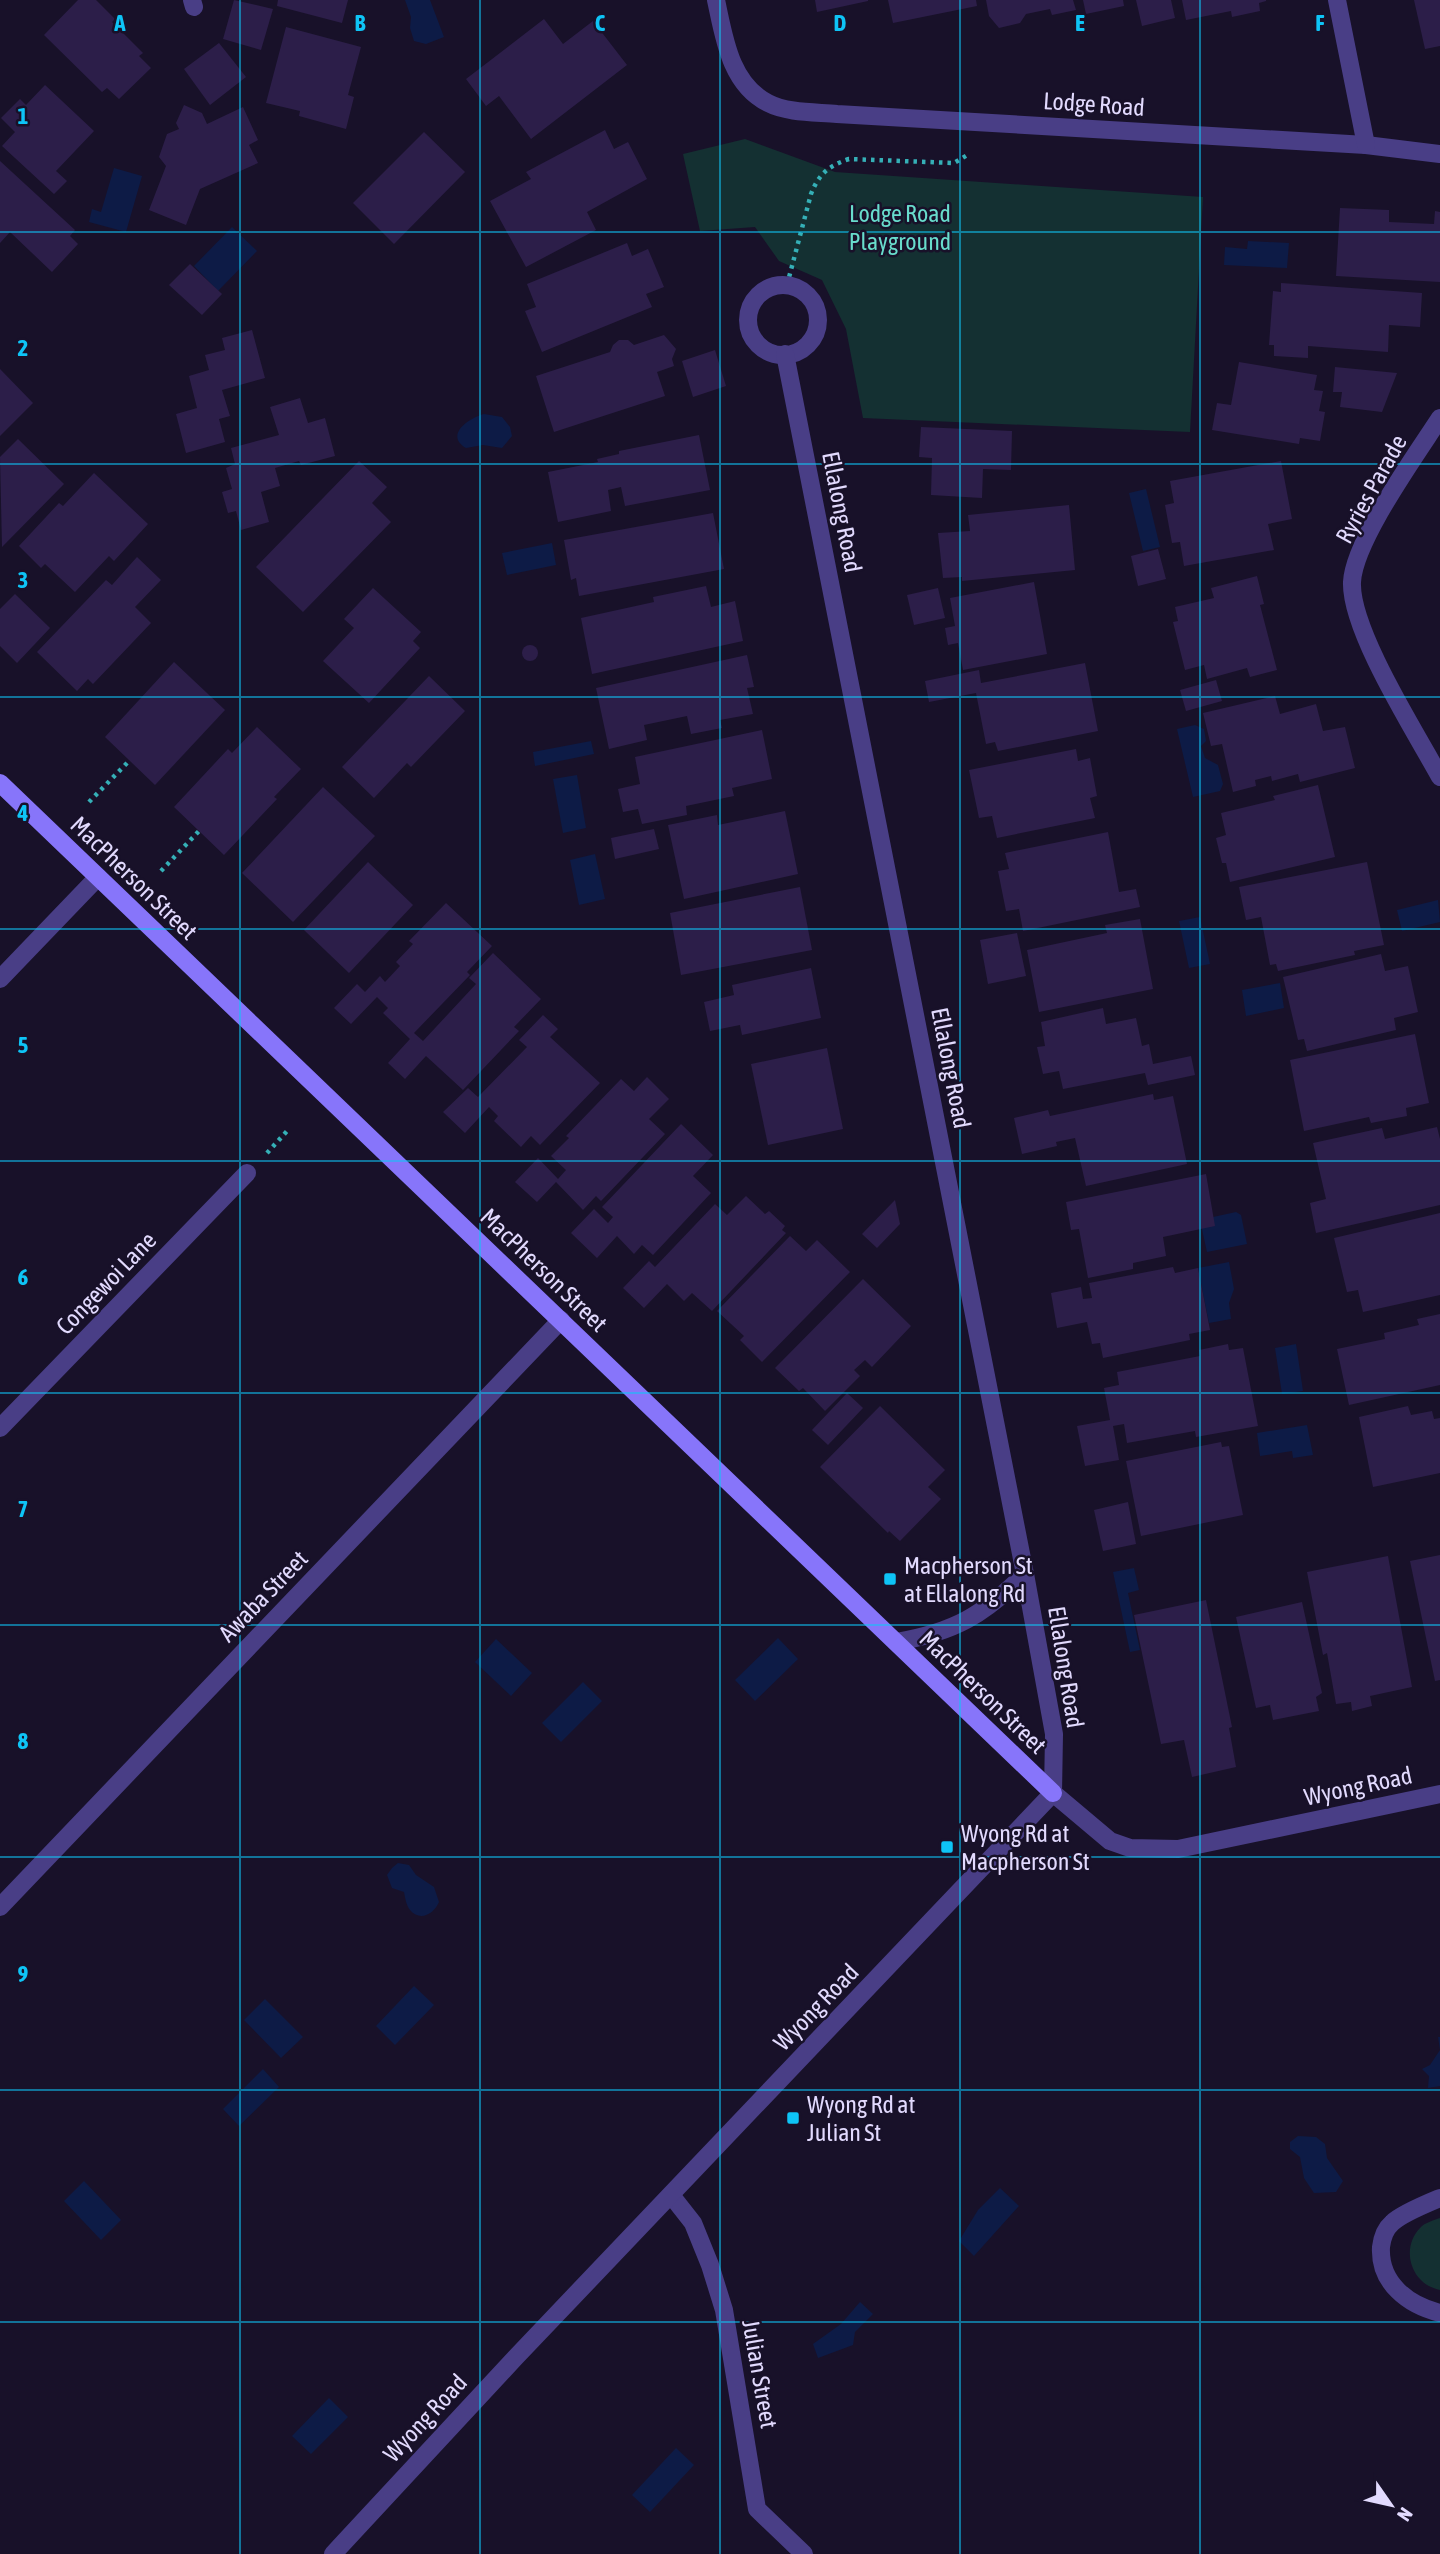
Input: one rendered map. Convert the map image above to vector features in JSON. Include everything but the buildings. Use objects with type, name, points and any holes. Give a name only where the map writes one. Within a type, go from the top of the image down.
[{"type":"street","name":"Lodge Road","points":[[716,0],[728,53],[749,91],[769,104],[794,110],[1366,145],[1440,154]]},
{"type":"street","points":[[1337,0],[1366,145]]},
{"type":"street","points":[[788,285],[806,294],[813,303],[817,325],[806,346],[786,355],[774,354],[755,341],[748,320],[755,298],[763,290],[788,285]]},
{"type":"street","name":"Ellalong Road","points":[[786,355],[1025,1574],[1054,1734],[1053,1793]]},
{"type":"street","name":"Ryries Parade","points":[[1440,418],[1366,537],[1352,582],[1361,627],[1440,777]]},
{"type":"street","name":"MacPherson Street","points":[[0,783],[1053,1793]]},
{"type":"street","points":[[0,979],[98,877]]},
{"type":"street","name":"Congewoi Lane","points":[[0,1428],[247,1173]]},
{"type":"street","name":"Awaba Street","points":[[0,1907],[561,1320]]},
{"type":"street","points":[[896,1642],[930,1636],[963,1624],[1001,1597],[1025,1574]]},
{"type":"street","name":"Wyong Road","points":[[332,2554],[1053,1793],[1110,1841],[1130,1848],[1178,1849],[1440,1794]]},
{"type":"street","name":"Julian Street","points":[[671,2195],[693,2223],[724,2310],[757,2508],[804,2554]]},
{"type":"street","points":[[1440,2198],[1392,2223],[1382,2239],[1380,2262],[1396,2290],[1420,2308],[1440,2313]]},
{"type":"path","points":[[788,285],[811,194],[824,170],[849,159],[954,163],[975,149],[992,122]]},
{"type":"path","points":[[89,802],[129,761]]},
{"type":"path","points":[[161,872],[199,831]]},
{"type":"path","points":[[268,1152],[288,1130]]},
{"type":"green space","name":"Lodge Road Playground","points":[[745,139],[835,172],[1203,197],[1190,432],[863,418],[846,329],[822,280],[779,261],[755,227],[700,231],[683,154]]},
{"type":"green space","points":[[1440,2218],[1440,2290],[1422,2281],[1412,2265],[1410,2255],[1414,2236],[1420,2228]]},
{"type":"water","points":[[405,0],[430,0],[444,37],[426,44],[414,41],[410,28],[411,17]]},
{"type":"water","points":[[114,168],[142,176],[126,232],[89,222],[92,209],[101,212]]},
{"type":"water","points":[[232,227],[257,251],[218,291],[194,266]]},
{"type":"water","points":[[1248,241],[1289,243],[1287,268],[1224,265],[1225,247],[1247,249]]},
{"type":"water","points":[[484,414],[502,417],[510,427],[512,436],[502,448],[483,445],[466,448],[457,438],[458,433],[466,423]]},
{"type":"water","points":[[1146,489],[1160,547],[1143,551],[1129,493]]},
{"type":"water","points":[[552,543],[556,565],[507,575],[502,553]]},
{"type":"water","points":[[1195,725],[1204,729],[1206,741],[1201,746],[1205,758],[1218,765],[1223,784],[1220,791],[1193,797],[1177,729]]},
{"type":"water","points":[[591,741],[594,754],[535,766],[533,752]]},
{"type":"water","points":[[577,775],[586,828],[563,833],[553,779]]},
{"type":"water","points":[[595,854],[605,899],[579,905],[570,860]]},
{"type":"water","points":[[1438,900],[1440,922],[1402,931],[1397,910]]},
{"type":"water","points":[[1200,917],[1210,964],[1189,968],[1179,921]]},
{"type":"water","points":[[1280,983],[1284,1008],[1246,1016],[1242,990]]},
{"type":"water","points":[[1236,1212],[1241,1215],[1247,1244],[1207,1252],[1201,1225],[1213,1217]]},
{"type":"water","points":[[1229,1262],[1234,1289],[1229,1303],[1231,1319],[1209,1323],[1198,1268]]},
{"type":"water","points":[[1296,1344],[1303,1391],[1282,1394],[1275,1348]]},
{"type":"water","points":[[1307,1425],[1313,1455],[1293,1458],[1292,1451],[1260,1456],[1257,1433]]},
{"type":"water","points":[[1134,1568],[1139,1590],[1128,1593],[1140,1650],[1130,1652],[1113,1572]]},
{"type":"water","points":[[778,1638],[798,1659],[755,1701],[735,1680]]},
{"type":"water","points":[[496,1639],[532,1673],[511,1696],[475,1662]]},
{"type":"water","points":[[583,1682],[602,1701],[561,1742],[542,1723]]},
{"type":"water","points":[[398,1863],[409,1865],[416,1875],[434,1887],[439,1902],[430,1913],[422,1916],[414,1914],[408,1906],[404,1892],[392,1888],[387,1875]]},
{"type":"water","points":[[414,1986],[434,2005],[395,2045],[376,2026]]},
{"type":"water","points":[[265,1999],[303,2037],[281,2058],[244,2020]]},
{"type":"water","points":[[1440,2050],[1440,2086],[1428,2088],[1429,2076],[1422,2069],[1430,2065]]},
{"type":"water","points":[[263,2069],[279,2087],[239,2126],[223,2109]]},
{"type":"water","points":[[1298,2136],[1316,2137],[1325,2144],[1327,2158],[1343,2181],[1336,2192],[1314,2193],[1304,2178],[1300,2157],[1290,2149],[1290,2142]]},
{"type":"water","points":[[84,2181],[121,2220],[101,2240],[64,2201]]},
{"type":"water","points":[[1000,2188],[1019,2206],[974,2256],[959,2241],[978,2210]]},
{"type":"water","points":[[860,2302],[873,2314],[855,2332],[853,2345],[818,2358],[813,2344],[841,2324]]},
{"type":"water","points":[[329,2398],[348,2417],[311,2454],[292,2436]]},
{"type":"water","points":[[676,2448],[694,2465],[650,2512],[632,2495]]},
{"type":"place","name":"Macpherson St at Ellalong Rd","points":[[890,1579]]},
{"type":"place","name":"Wyong Rd at Macpherson St","points":[[947,1847]]},
{"type":"place","name":"Wyong Rd at Julian St","points":[[793,2118]]}]
